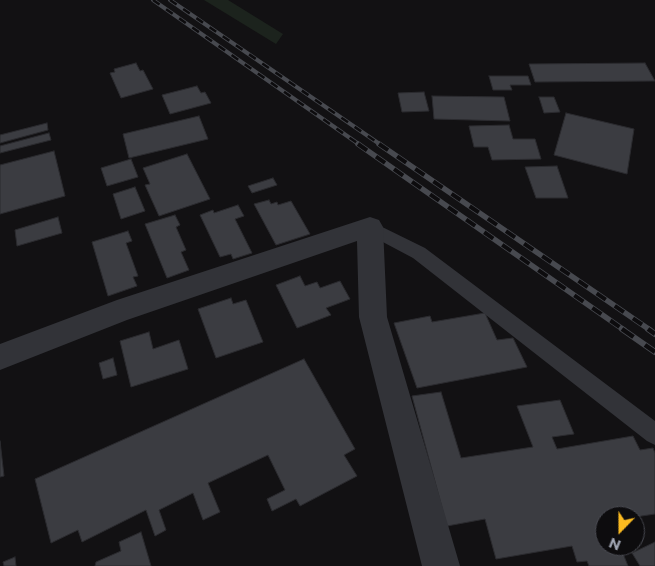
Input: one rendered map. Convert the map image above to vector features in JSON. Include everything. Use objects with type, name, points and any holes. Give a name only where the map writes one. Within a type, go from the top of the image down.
[{"type":"street","points":[[0,357],[117,312],[370,228],[373,317],[440,566]]},
{"type":"lane","points":[[370,228],[419,254],[655,434]]},
{"type":"shaded area","points":[[204,0],[228,0],[283,34],[276,44]]},
{"type":"building","points":[[136,63],[140,71],[143,70],[153,89],[121,98],[110,73],[115,72],[114,69]]},
{"type":"building","points":[[645,63],[655,81],[535,82],[529,64]]},
{"type":"building","points":[[489,76],[528,76],[531,85],[510,85],[512,90],[493,90]]},
{"type":"building","points":[[197,86],[201,93],[205,92],[211,103],[170,114],[162,95]]},
{"type":"building","points":[[424,92],[429,111],[402,112],[398,93]]},
{"type":"building","points":[[432,96],[504,97],[510,121],[434,119]]},
{"type":"building","points":[[539,97],[554,97],[560,112],[544,113]]},
{"type":"building","points":[[566,113],[634,129],[627,174],[554,155]]},
{"type":"building","points":[[199,116],[208,139],[129,158],[123,134]]},
{"type":"building","points":[[47,123],[48,130],[0,143],[0,135]]},
{"type":"building","points":[[509,125],[513,139],[535,139],[541,159],[492,160],[488,147],[474,147],[469,126]]},
{"type":"building","points":[[49,133],[51,140],[0,153],[0,146]]},
{"type":"building","points":[[54,151],[65,196],[0,214],[0,165]]},
{"type":"building","points":[[187,154],[210,199],[159,216],[145,185],[150,184],[143,168]]},
{"type":"building","points":[[131,159],[138,177],[107,186],[101,168]]},
{"type":"building","points":[[557,166],[568,198],[536,198],[525,167]]},
{"type":"building","points":[[273,178],[277,185],[252,193],[248,186]]},
{"type":"building","points":[[135,187],[145,211],[121,219],[113,194]]},
{"type":"building","points":[[269,200],[271,204],[277,202],[278,205],[291,201],[310,234],[276,245],[254,204]]},
{"type":"building","points":[[238,205],[244,216],[235,219],[252,253],[233,259],[231,254],[220,257],[200,215],[213,210],[214,213]]},
{"type":"building","points":[[175,215],[180,225],[176,227],[186,250],[181,252],[189,270],[167,278],[145,224]]},
{"type":"building","points":[[58,217],[62,233],[17,246],[15,230]]},
{"type":"building","points":[[128,231],[132,241],[126,243],[138,276],[133,277],[137,286],[108,296],[92,242]]},
{"type":"building","points":[[300,276],[305,286],[317,282],[320,288],[340,281],[350,299],[326,308],[331,315],[297,328],[276,285]]},
{"type":"building","points":[[231,298],[233,304],[246,300],[263,342],[216,358],[198,309]]},
{"type":"building","points":[[485,313],[497,340],[513,338],[527,367],[417,388],[394,323],[430,316],[432,322]]},
{"type":"building","points":[[149,332],[153,349],[179,340],[188,369],[131,387],[120,341]]},
{"type":"building","points":[[113,358],[117,375],[103,379],[99,363]]},
{"type":"building","points":[[304,359],[355,449],[344,455],[357,476],[300,506],[296,499],[272,511],[267,499],[285,490],[268,455],[208,483],[220,512],[203,520],[193,493],[159,510],[166,530],[155,536],[146,510],[82,542],[78,530],[51,543],[35,479]]},
{"type":"building","points":[[441,392],[461,458],[533,447],[517,406],[560,400],[574,434],[552,437],[557,449],[633,436],[640,450],[653,448],[655,453],[655,514],[645,516],[645,506],[595,506],[595,556],[624,556],[628,566],[589,566],[587,561],[577,562],[572,546],[496,559],[485,519],[447,526],[412,396]]},
{"type":"building","points":[[0,441],[4,476],[0,477]]},
{"type":"building","points":[[141,532],[151,566],[95,566],[96,562],[121,551],[119,542]]},
{"type":"building","points":[[655,542],[655,566],[640,566],[634,556],[645,556],[645,547]]},
{"type":"building","points":[[15,557],[16,566],[4,566],[3,562]]},
{"type":"railway","points":[[153,0],[360,145]]},
{"type":"railway","points":[[170,0],[381,145]]},
{"type":"railway","points":[[358,144],[624,330]]},
{"type":"railway","points":[[379,144],[650,330]]},
{"type":"railway","points":[[622,329],[655,352]]},
{"type":"railway","points":[[648,329],[655,334]]}]
